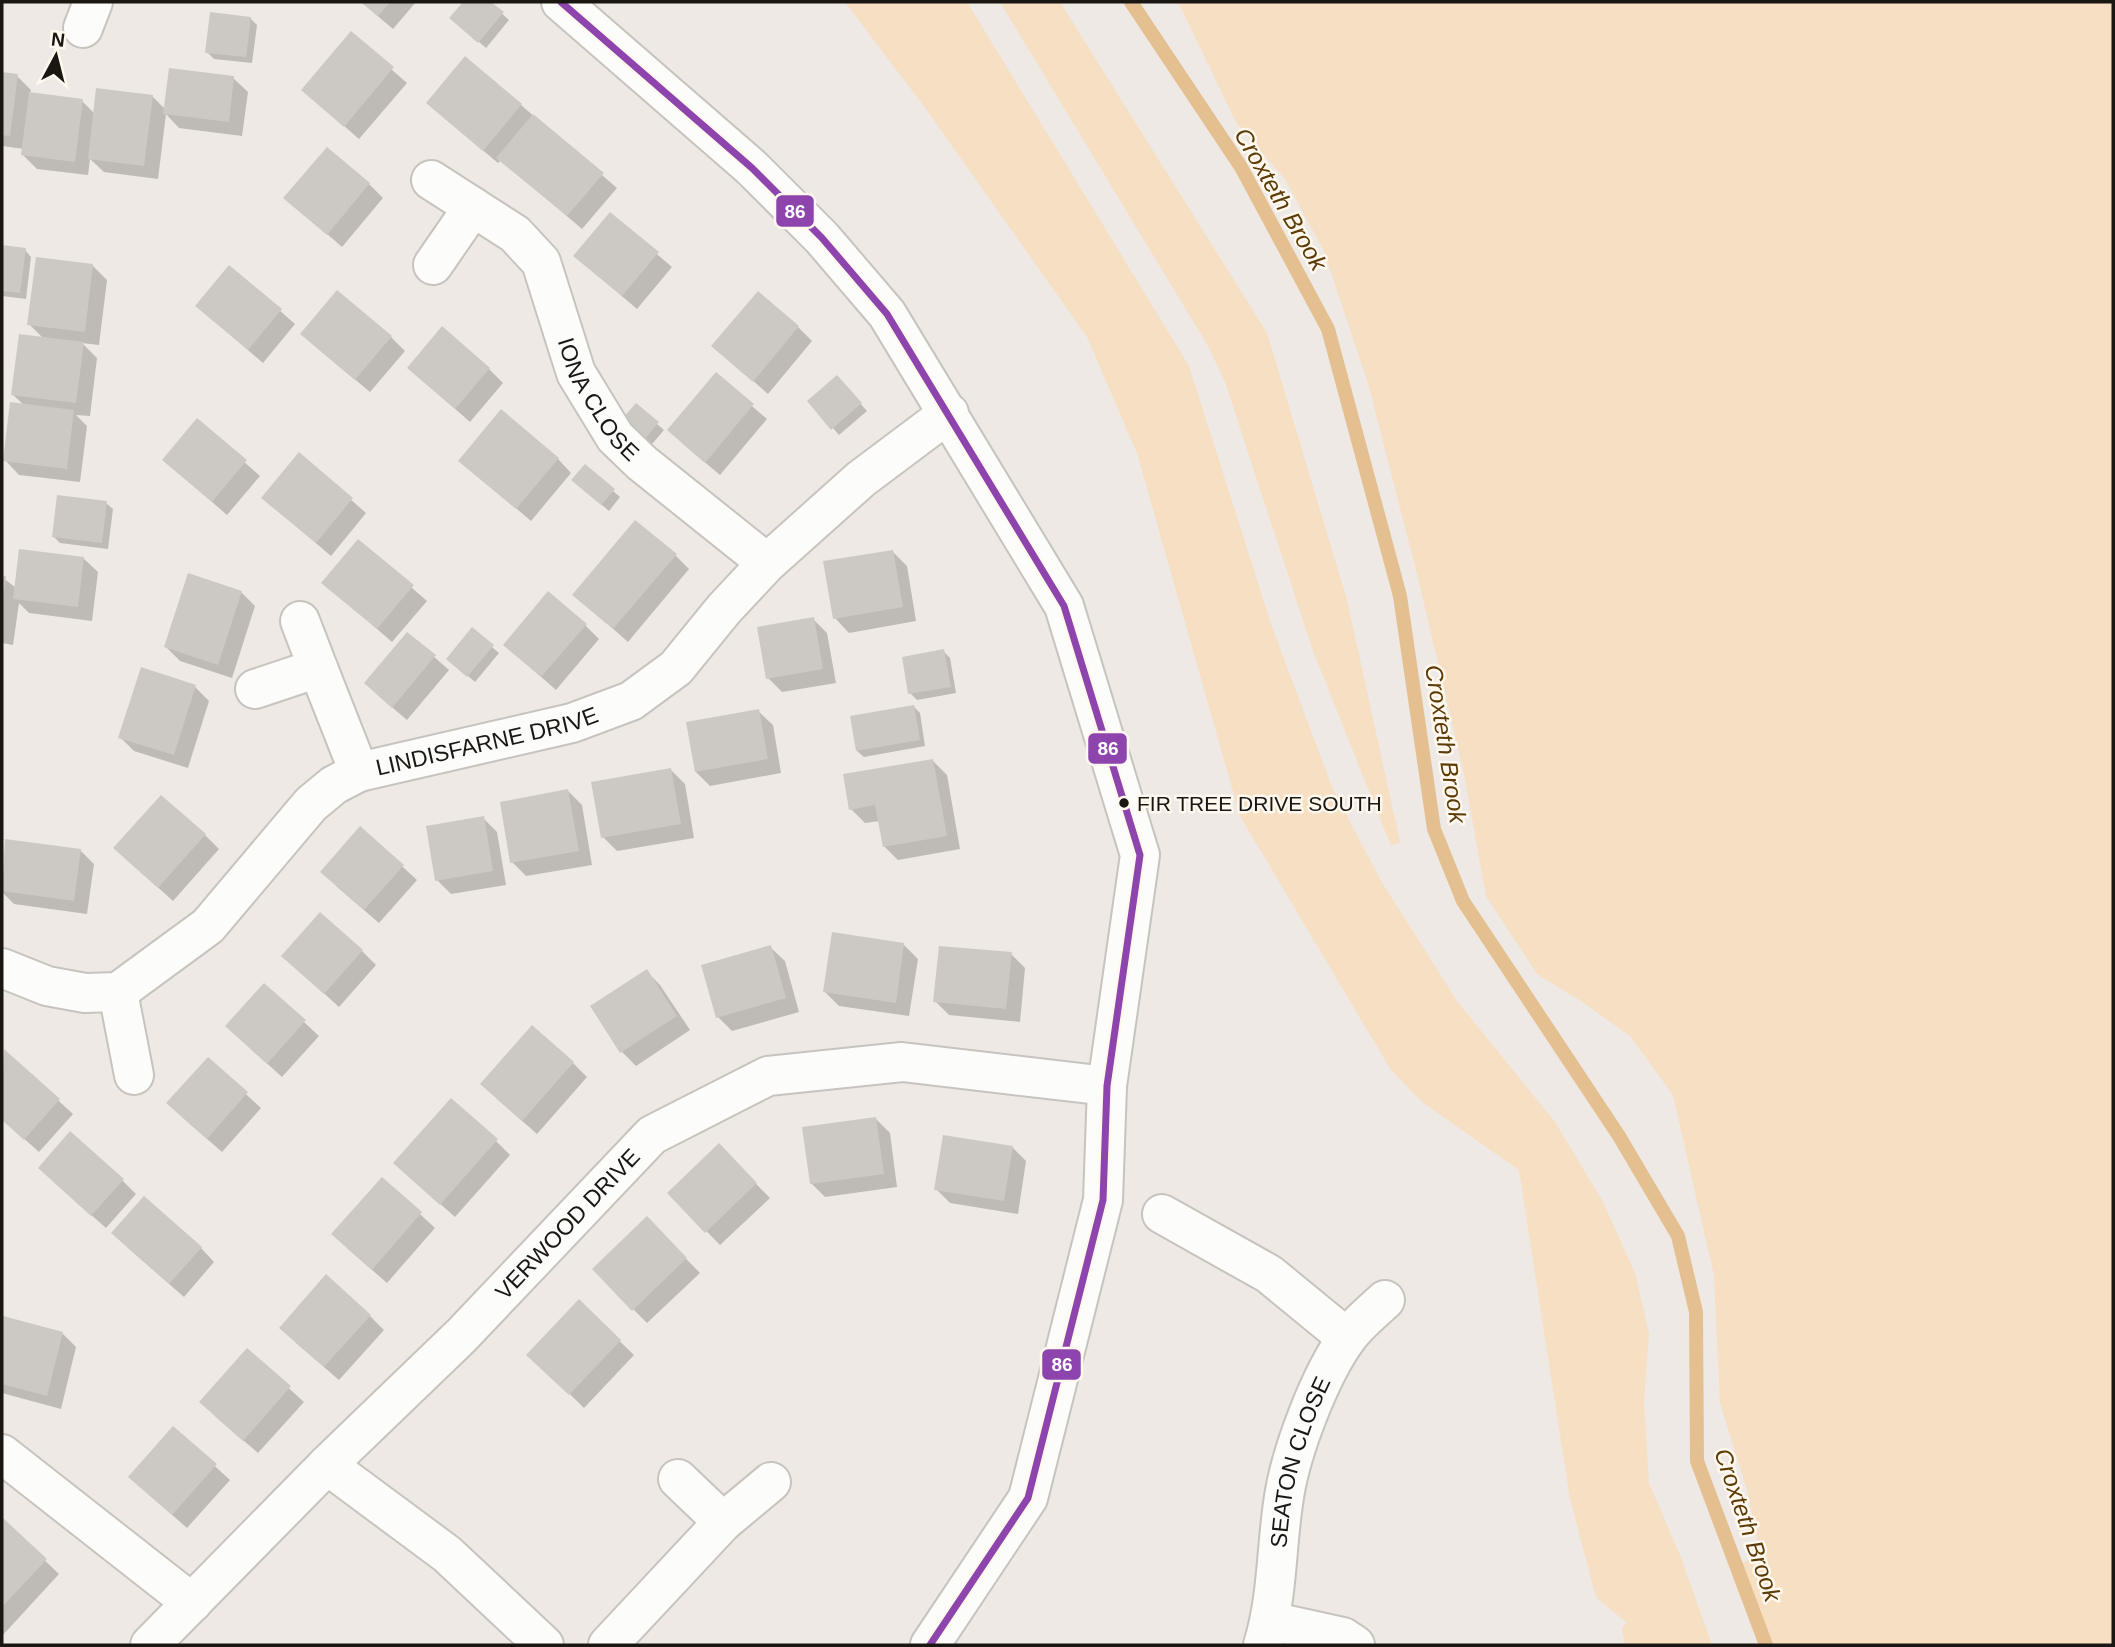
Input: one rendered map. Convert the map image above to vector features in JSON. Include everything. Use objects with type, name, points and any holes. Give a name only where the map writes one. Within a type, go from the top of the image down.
[{"type":"street","points":[[561,2],[752,168],[821,237],[887,314],[1064,606],[1140,855],[1107,1086],[1103,1200],[1028,1498],[930,1645]]},
{"type":"street","name":"IONA CLOSE","points":[[431,180],[515,234],[541,262],[576,373],[615,437],[642,463],[767,564]]},
{"type":"street","points":[[433,265],[473,207]]},
{"type":"street","name":"LINDISFARNE DRIVE","points":[[118,992],[208,926],[311,804],[334,785],[359,772],[572,723],[631,701],[676,668],[724,609],[767,564],[861,479],[949,413]]},
{"type":"street","points":[[300,621],[359,772]]},
{"type":"street","points":[[255,689],[318,668]]},
{"type":"street","points":[[2,968],[47,986],[85,993],[118,992],[134,1075]]},
{"type":"street","name":"VERWOOD DRIVE","points":[[150,1645],[327,1465],[461,1336],[652,1135],[768,1076],[902,1062],[1107,1086]]},
{"type":"street","points":[[1162,1214],[1269,1274],[1347,1338]]},
{"type":"street","name":"SEATON CLOSE","points":[[1266,1633],[1284,1496],[1296,1445],[1313,1403],[1347,1338],[1385,1300]]},
{"type":"street","points":[[2,1454],[192,1603]]},
{"type":"street","points":[[327,1465],[447,1554],[507,1614],[544,1645]]},
{"type":"street","points":[[678,1479],[723,1522]]},
{"type":"street","points":[[608,1645],[723,1522],[771,1482]]},
{"type":"street","points":[[1266,1633],[1343,1637],[1355,1645]]},
{"type":"shaded area","points":[[845,2],[967,2],[1189,366],[1272,627],[1332,787],[1381,881],[1457,1001],[1555,1122],[1603,1202],[1635,1273],[1649,1333],[1644,1401],[1649,1483],[1680,1555],[1712,1645],[1625,1645],[1622,1628],[1627,1623],[1596,1597],[1570,1499],[1519,1170],[1422,1102],[1391,1070],[1240,816],[1137,453],[1087,337],[926,109]]},
{"type":"shaded area","points":[[1000,2],[1060,2],[1267,333],[1347,600],[1400,842],[1391,846],[1312,648],[1225,382],[1208,346]]},
{"type":"shaded area","points":[[1178,2],[2113,2],[2113,1645],[1766,1645],[1735,1568],[1760,1553],[1748,1493],[1720,1403],[1714,1276],[1673,1095],[1630,1036],[1537,974],[1486,896],[1464,774],[1419,582],[1368,383],[1324,251],[1285,179],[1236,122]]},
{"type":"building","points":[[361,2],[390,2],[378,16]]},
{"type":"building","points":[[463,2],[491,2],[504,12],[478,43],[449,18]]},
{"type":"building","points":[[210,12],[251,17],[246,57],[205,53]]},
{"type":"building","points":[[351,31],[394,67],[344,127],[301,90]]},
{"type":"building","points":[[465,56],[522,104],[483,151],[426,103]]},
{"type":"building","points":[[169,68],[234,76],[229,122],[163,114]]},
{"type":"building","points":[[2,72],[18,74],[10,136],[2,135]]},
{"type":"building","points":[[96,88],[153,95],[144,166],[88,159]]},
{"type":"building","points":[[29,92],[83,99],[75,162],[21,155]]},
{"type":"building","points":[[533,114],[604,173],[567,216],[496,158]]},
{"type":"building","points":[[327,147],[370,183],[327,235],[283,198]]},
{"type":"building","points":[[610,212],[659,252],[622,296],[573,256]]},
{"type":"building","points":[[2,245],[26,248],[20,293],[2,291]]},
{"type":"building","points":[[36,257],[93,264],[85,332],[27,325]]},
{"type":"building","points":[[229,265],[282,309],[248,350],[195,306]]},
{"type":"building","points":[[337,290],[392,336],[355,380],[300,334]]},
{"type":"building","points":[[758,291],[799,326],[753,382],[711,346]]},
{"type":"building","points":[[442,326],[490,368],[455,409],[407,368]]},
{"type":"building","points":[[19,334],[84,342],[76,403],[11,395]]},
{"type":"building","points":[[716,372],[754,404],[705,463],[667,430]]},
{"type":"building","points":[[837,375],[862,403],[831,430],[807,401]]},
{"type":"building","points":[[10,402],[74,410],[67,469],[3,461]]},
{"type":"building","points":[[636,403],[659,422],[645,439],[621,420]]},
{"type":"building","points":[[501,409],[559,458],[516,509],[458,461]]},
{"type":"building","points":[[197,418],[247,460],[212,502],[162,460]]},
{"type":"building","points":[[299,452],[353,498],[316,543],[261,498]]},
{"type":"building","points":[[585,464],[615,489],[601,505],[571,480]]},
{"type":"building","points":[[57,495],[107,501],[102,543],[52,537]]},
{"type":"building","points":[[635,520],[677,554],[613,629],[572,595]]},
{"type":"building","points":[[358,539],[414,585],[377,629],[321,583]]},
{"type":"building","points":[[19,549],[84,557],[78,607],[13,599]]},
{"type":"building","points":[[893,550],[903,607],[833,619],[823,561]]},
{"type":"building","points":[[188,573],[242,591],[218,665],[164,647]]},
{"type":"building","points":[[2,576],[6,576],[3,601],[2,601]]},
{"type":"building","points":[[548,591],[587,624],[541,677],[503,645]]},
{"type":"building","points":[[814,617],[823,669],[766,679],[757,627]]},
{"type":"building","points":[[472,627],[494,645],[467,677],[446,659]]},
{"type":"building","points":[[407,632],[436,655],[392,708],[364,683]]},
{"type":"building","points":[[944,649],[951,687],[908,694],[902,657]]},
{"type":"building","points":[[141,667],[196,685],[174,755],[118,738]]},
{"type":"building","points":[[914,705],[920,740],[856,751],[850,716]]},
{"type":"building","points":[[759,709],[768,759],[695,772],[686,722]]},
{"type":"building","points":[[933,759],[947,836],[883,847],[875,805],[849,810],[843,774]]},
{"type":"building","points":[[671,768],[681,824],[601,838],[591,782]]},
{"type":"building","points":[[568,789],[579,851],[510,863],[500,802]]},
{"type":"building","points":[[161,795],[206,834],[158,888],[113,848]]},
{"type":"building","points":[[484,816],[493,871],[435,881],[426,826]]},
{"type":"building","points":[[360,826],[404,865],[364,910],[320,872]]},
{"type":"building","points":[[5,839],[81,849],[74,901],[2,891]]},
{"type":"building","points":[[320,912],[363,950],[324,994],[281,956]]},
{"type":"building","points":[[832,932],[904,943],[896,1003],[823,992]]},
{"type":"building","points":[[771,945],[786,998],[716,1018],[701,965]]},
{"type":"building","points":[[939,946],[1012,952],[1006,1009],[933,1002]]},
{"type":"building","points":[[647,969],[677,1016],[620,1053],[590,1006]]},
{"type":"building","points":[[264,983],[306,1020],[267,1064],[225,1026]]},
{"type":"building","points":[[532,1025],[574,1062],[522,1121],[480,1084]]},
{"type":"building","points":[[4,1049],[60,1099],[24,1140],[2,1120]]},
{"type":"building","points":[[208,1057],[248,1092],[207,1139],[166,1103]]},
{"type":"building","points":[[451,1098],[498,1139],[440,1205],[393,1163]]},
{"type":"building","points":[[876,1117],[884,1174],[810,1184],[802,1127]]},
{"type":"building","points":[[70,1131],[124,1179],[91,1216],[38,1168]]},
{"type":"building","points":[[943,1135],[1013,1146],[1004,1201],[934,1190]]},
{"type":"building","points":[[719,1143],[757,1183],[705,1233],[667,1193]]},
{"type":"building","points":[[382,1177],[422,1212],[372,1270],[331,1234]]},
{"type":"building","points":[[144,1196],[202,1247],[169,1284],[111,1233]]},
{"type":"building","points":[[647,1216],[687,1258],[632,1311],[592,1269]]},
{"type":"building","points":[[326,1274],[371,1315],[324,1367],[279,1328]]},
{"type":"building","points":[[579,1299],[621,1340],[569,1395],[526,1355]]},
{"type":"building","points":[[3,1316],[63,1332],[47,1396],[2,1384]]},
{"type":"building","points":[[247,1348],[291,1386],[243,1441],[199,1402]]},
{"type":"building","points":[[173,1426],[217,1464],[172,1515],[128,1477]]},
{"type":"building","points":[[2,1519],[47,1559],[2,1607]]},
{"type":"waterway","name":"Croxteth Brook","points":[[1131,2],[1241,167],[1328,329],[1400,596],[1434,829],[1463,901],[1619,1136],[1678,1236],[1696,1312],[1697,1461],[1766,1645]]},
{"type":"transit line","name":"86","points":[[561,2],[752,168],[822,238],[887,314],[1064,606],[1140,855],[1107,1086],[1103,1200],[1028,1498],[930,1645]]},
{"type":"place","name":"FIR TREE DRIVE SOUTH","points":[[1124,803]]}]
